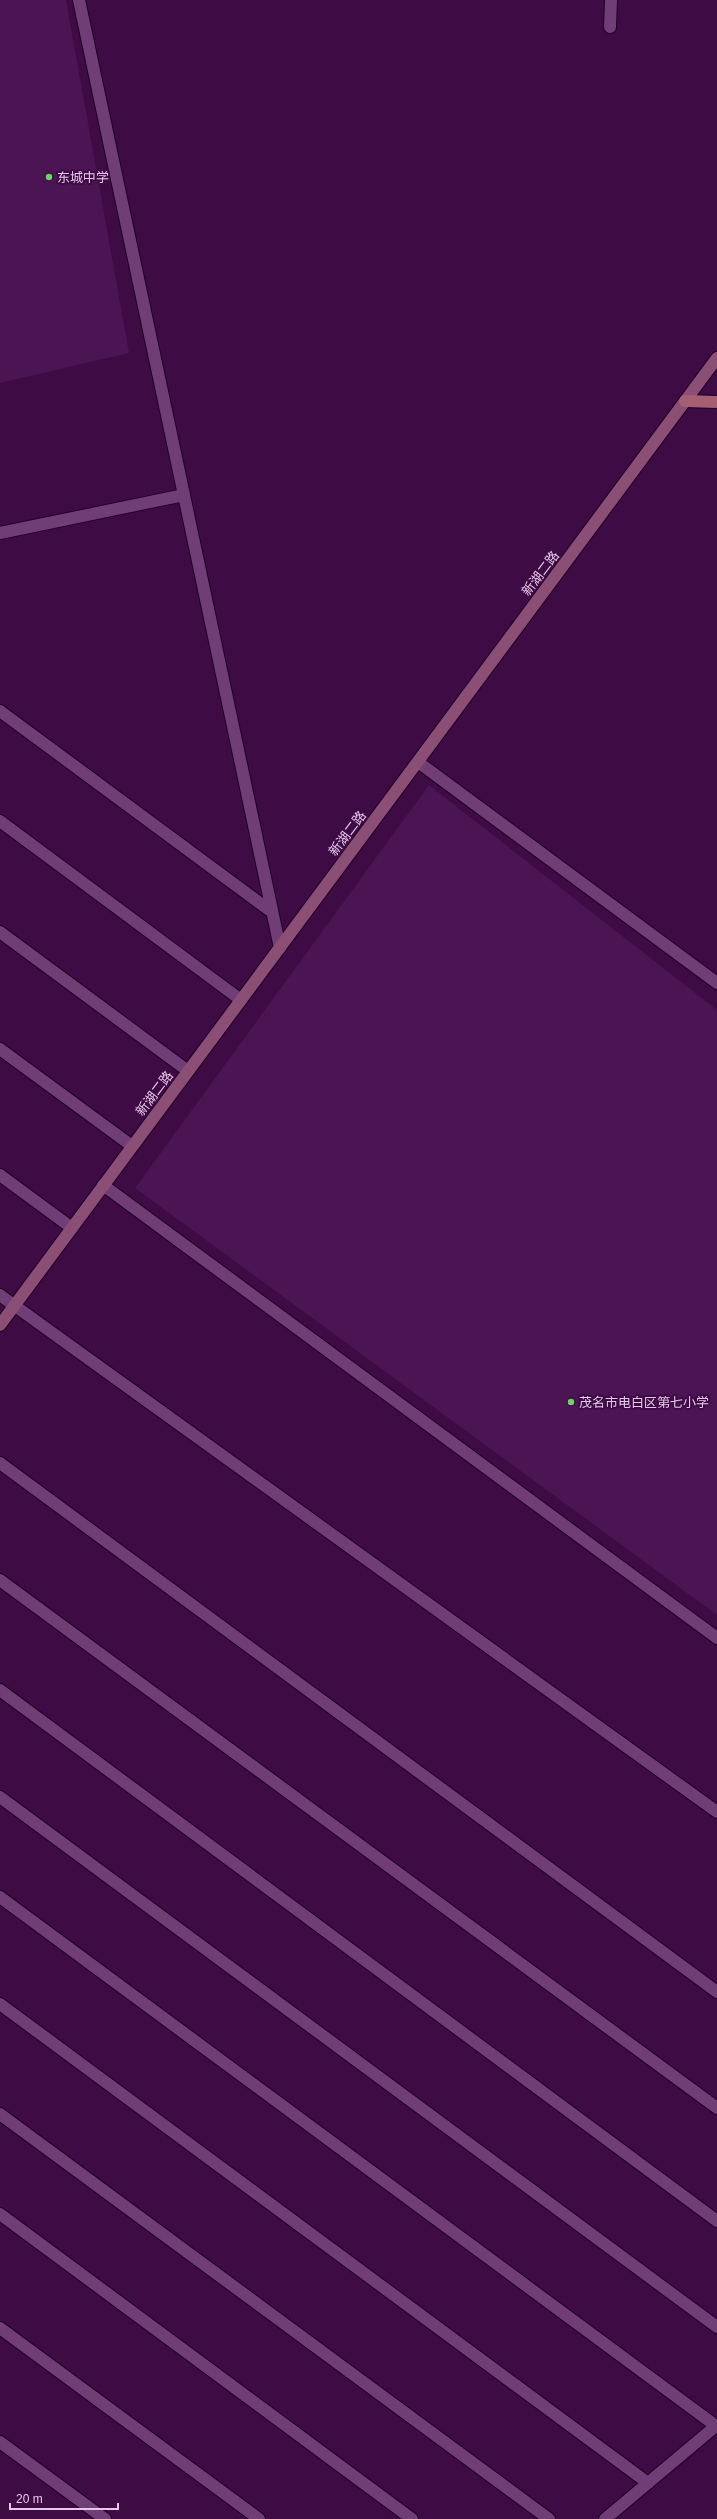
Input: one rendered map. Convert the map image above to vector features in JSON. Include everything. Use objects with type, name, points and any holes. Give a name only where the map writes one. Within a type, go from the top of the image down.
[{"type":"main road","name":"新湖二路","points":[[0,1325],[717,358]]},
{"type":"main road","points":[[685,401],[717,402]]},
{"type":"street","points":[[79,0],[280,948]]},
{"type":"street","points":[[610,27],[612,0]]},
{"type":"street","points":[[0,533],[184,495]]},
{"type":"street","points":[[0,711],[272,912]]},
{"type":"street","points":[[418,762],[717,983]]},
{"type":"street","points":[[0,821],[241,1000]]},
{"type":"street","points":[[0,932],[188,1070]]},
{"type":"street","points":[[0,1049],[132,1146]]},
{"type":"street","points":[[0,1175],[72,1228]]},
{"type":"street","points":[[103,1185],[717,1638]]},
{"type":"street","points":[[0,1296],[717,1812]]},
{"type":"street","points":[[0,1463],[717,1992]]},
{"type":"street","points":[[0,1580],[717,2108]]},
{"type":"street","points":[[0,1690],[717,2221]]},
{"type":"street","points":[[0,1797],[717,2327]]},
{"type":"street","points":[[0,1897],[717,2426],[605,2519]]},
{"type":"street","points":[[0,2004],[648,2483]]},
{"type":"street","points":[[0,2114],[549,2519]]},
{"type":"street","points":[[0,2214],[412,2519]]},
{"type":"street","points":[[0,2328],[259,2519]]},
{"type":"street","points":[[0,2442],[105,2519]]},
{"type":"shaded area","name":"东城中学","points":[[0,0],[66,0],[129,353],[0,383]]},
{"type":"shaded area","name":"茂名市电白区第七小学","points":[[429,785],[717,1010],[717,1615],[135,1188]]},
{"type":"place","name":"东城中学","points":[[49,177]]},
{"type":"place","name":"茂名市电白区第七小学","points":[[571,1402]]}]
